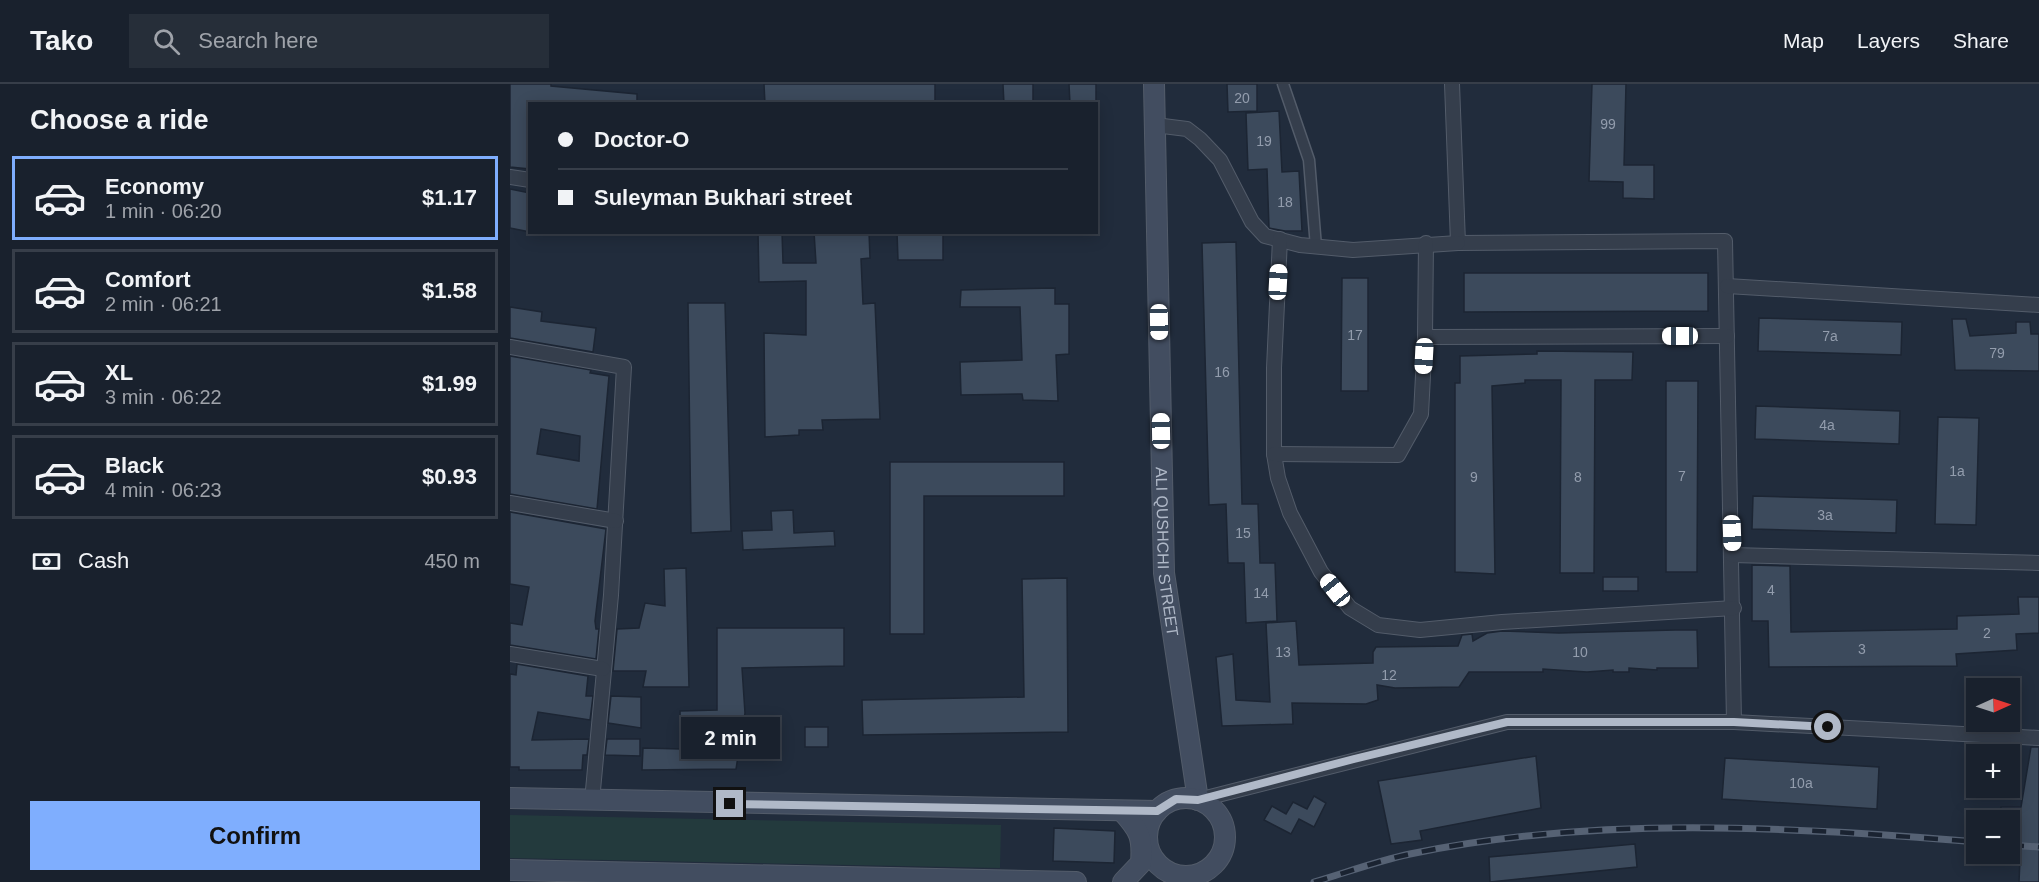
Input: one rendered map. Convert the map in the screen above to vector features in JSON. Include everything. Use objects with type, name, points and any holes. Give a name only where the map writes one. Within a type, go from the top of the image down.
[{"type":"main road","name":"ALI QUSHCHI STREET","points":[[1154,84],[1164,573],[1198,800]]},
{"type":"main road","points":[[510,798],[1157,811]]},
{"type":"main road","points":[[1129,882],[1173,874],[1208,876],[1222,853],[1224,828],[1215,811],[1198,800],[1176,799],[1157,811],[1150,822],[1148,847],[1162,868],[1173,874]]},
{"type":"main road","points":[[1122,811],[1141,836],[1142,848],[1141,863],[1123,882]]},
{"type":"main road","points":[[510,870],[1076,882]]},
{"type":"street","points":[[1283,84],[1309,160],[1316,247]]},
{"type":"street","points":[[1452,84],[1458,243]]},
{"type":"street","points":[[1155,125],[1186,129],[1200,139],[1220,160],[1252,222],[1265,236],[1300,245],[1353,250],[1426,243],[1725,241],[1734,608],[1734,722]]},
{"type":"street","points":[[510,177],[528,180]]},
{"type":"street","points":[[1280,239],[1274,368],[1274,454],[1278,478],[1290,513],[1321,572],[1350,608],[1378,625],[1420,630],[1502,622],[1734,608]]},
{"type":"street","points":[[1274,454],[1398,455],[1421,414],[1426,243]]},
{"type":"street","points":[[1727,286],[2039,305]]},
{"type":"street","points":[[1425,337],[1726,336]]},
{"type":"street","points":[[510,347],[624,367],[616,521],[592,801]]},
{"type":"street","points":[[510,503],[616,521]]},
{"type":"street","points":[[1732,555],[2039,563]]},
{"type":"street","points":[[510,654],[603,669]]},
{"type":"street","points":[[1198,800],[1507,722],[1734,722],[2039,738]]},
{"type":"green space","points":[[510,815],[1001,825],[1000,868],[510,858]]},
{"type":"building","points":[[510,84],[551,84],[551,86],[637,94],[637,102],[528,102],[528,169],[510,167]]},
{"type":"building","points":[[764,84],[935,84],[935,102],[765,102]]},
{"type":"building","points":[[1003,84],[1033,84],[1033,102],[1004,102]]},
{"type":"building","points":[[1069,84],[1096,84],[1096,102],[1070,102]]},
{"type":"building","points":[[1227,84],[1257,84],[1257,111],[1228,112]]},
{"type":"building","points":[[1592,84],[1626,84],[1624,165],[1654,165],[1654,199],[1623,198],[1623,182],[1589,181]]},
{"type":"building","points":[[1279,111],[1282,172],[1299,171],[1302,231],[1269,228],[1267,169],[1248,170],[1246,113]]},
{"type":"building","points":[[510,189],[528,193],[528,232],[510,228]]},
{"type":"building","points":[[758,234],[782,234],[783,263],[816,263],[814,234],[869,234],[870,258],[861,259],[863,304],[875,303],[880,419],[822,420],[823,430],[799,430],[799,435],[765,437],[764,333],[806,335],[806,281],[759,282]]},
{"type":"building","points":[[897,234],[943,234],[943,260],[898,260]]},
{"type":"building","points":[[1236,242],[1242,504],[1258,504],[1260,563],[1275,563],[1277,621],[1246,623],[1244,563],[1228,563],[1226,504],[1209,505],[1202,243]]},
{"type":"building","points":[[1464,273],[1708,273],[1708,311],[1464,312]]},
{"type":"building","points":[[1342,278],[1368,278],[1368,391],[1341,391]]},
{"type":"building","points":[[1055,288],[1055,304],[1069,304],[1069,354],[1056,355],[1058,401],[1023,400],[1022,394],[961,395],[960,362],[1022,360],[1020,307],[960,307],[961,290]]},
{"type":"building","points":[[688,303],[725,303],[731,531],[691,533]]},
{"type":"building","points":[[510,307],[542,312],[541,321],[596,328],[593,352],[510,338]]},
{"type":"building","points":[[1759,318],[1902,322],[1901,355],[1758,351]]},
{"type":"building","points":[[1952,319],[1966,319],[1970,336],[2016,333],[2016,322],[2030,322],[2031,334],[2039,334],[2039,371],[1955,370]]},
{"type":"building","points":[[1537,351],[1633,352],[1632,380],[1595,380],[1594,573],[1560,573],[1561,380],[1525,380],[1525,383],[1492,386],[1495,574],[1455,572],[1455,383],[1460,383],[1460,356],[1537,354]]},
{"type":"building","points":[[510,356],[591,370],[590,373],[609,376],[597,509],[510,494]],"holes":[[[541,429],[580,436],[579,461],[537,454]]]},
{"type":"building","points":[[1666,381],[1698,381],[1697,572],[1666,572]]},
{"type":"building","points":[[1756,406],[1900,411],[1899,444],[1755,439]]},
{"type":"building","points":[[1938,417],[1979,418],[1976,525],[1935,524]]},
{"type":"building","points":[[890,462],[1064,462],[1064,496],[924,496],[924,634],[890,634]]},
{"type":"building","points":[[1753,496],[1897,500],[1896,533],[1752,529]]},
{"type":"building","points":[[793,510],[794,533],[834,531],[835,546],[743,550],[742,531],[772,530],[771,511]]},
{"type":"building","points":[[510,512],[606,529],[595,621],[596,629],[599,629],[596,659],[510,645],[510,623],[522,625],[529,587],[510,584]]},
{"type":"building","points":[[1752,565],[1790,566],[1791,632],[1957,629],[1957,616],[2019,614],[2018,597],[2039,597],[2039,633],[2016,634],[2017,650],[1956,654],[1957,666],[1769,667],[1768,621],[1752,621]]},
{"type":"building","points":[[686,568],[689,687],[643,687],[646,671],[613,671],[617,629],[639,628],[645,603],[665,606],[664,569]]},
{"type":"building","points":[[1603,577],[1638,577],[1638,591],[1603,591]]},
{"type":"building","points":[[1067,578],[1068,732],[863,735],[862,700],[1024,697],[1022,579]]},
{"type":"building","points":[[1296,621],[1299,665],[1373,663],[1373,652],[1376,647],[1458,646],[1462,635],[1472,634],[1473,641],[1487,633],[1502,631],[1559,633],[1697,630],[1698,668],[1657,668],[1657,670],[1629,668],[1629,672],[1543,669],[1543,672],[1469,672],[1459,687],[1395,688],[1377,685],[1378,700],[1366,704],[1292,703],[1293,724],[1222,726],[1216,657],[1233,654],[1236,700],[1270,702],[1266,623]]},
{"type":"building","points":[[717,628],[844,628],[844,666],[742,668],[745,713],[736,769],[642,770],[643,748],[681,749],[680,711],[717,710]]},
{"type":"building","points":[[517,664],[588,676],[586,696],[593,696],[590,720],[538,712],[532,740],[589,739],[587,755],[583,755],[582,770],[519,770],[519,767],[510,767],[510,674],[516,675]]},
{"type":"building","points":[[611,696],[641,697],[641,728],[608,723]]},
{"type":"building","points":[[805,727],[828,727],[828,747],[805,747]]},
{"type":"building","points":[[607,739],[640,739],[640,756],[605,755]]},
{"type":"building","points":[[2031,747],[2039,747],[2039,882],[2019,882],[2020,810],[2001,810],[2001,807],[2021,807]]},
{"type":"building","points":[[1536,756],[1541,808],[1420,831],[1422,840],[1391,844],[1378,781]]},
{"type":"building","points":[[1725,758],[1879,767],[1877,809],[1722,799]]},
{"type":"building","points":[[1314,796],[1326,803],[1314,827],[1299,819],[1291,834],[1264,820],[1272,806],[1286,814],[1293,802],[1307,809]]},
{"type":"building","points":[[1054,828],[1115,831],[1114,863],[1053,861]]},
{"type":"building","points":[[1635,844],[1637,867],[1490,882],[1489,857]]},
{"type":"railway","points":[[1314,882],[1410,854],[1480,842],[1622,829],[1764,829],[1966,841]]},
{"type":"railway","points":[[2020,846],[2039,847]]},
{"type":"route","points":[[730,804],[1157,811],[1176,799],[1198,800],[1507,722],[1734,722],[1828,727]]}]
